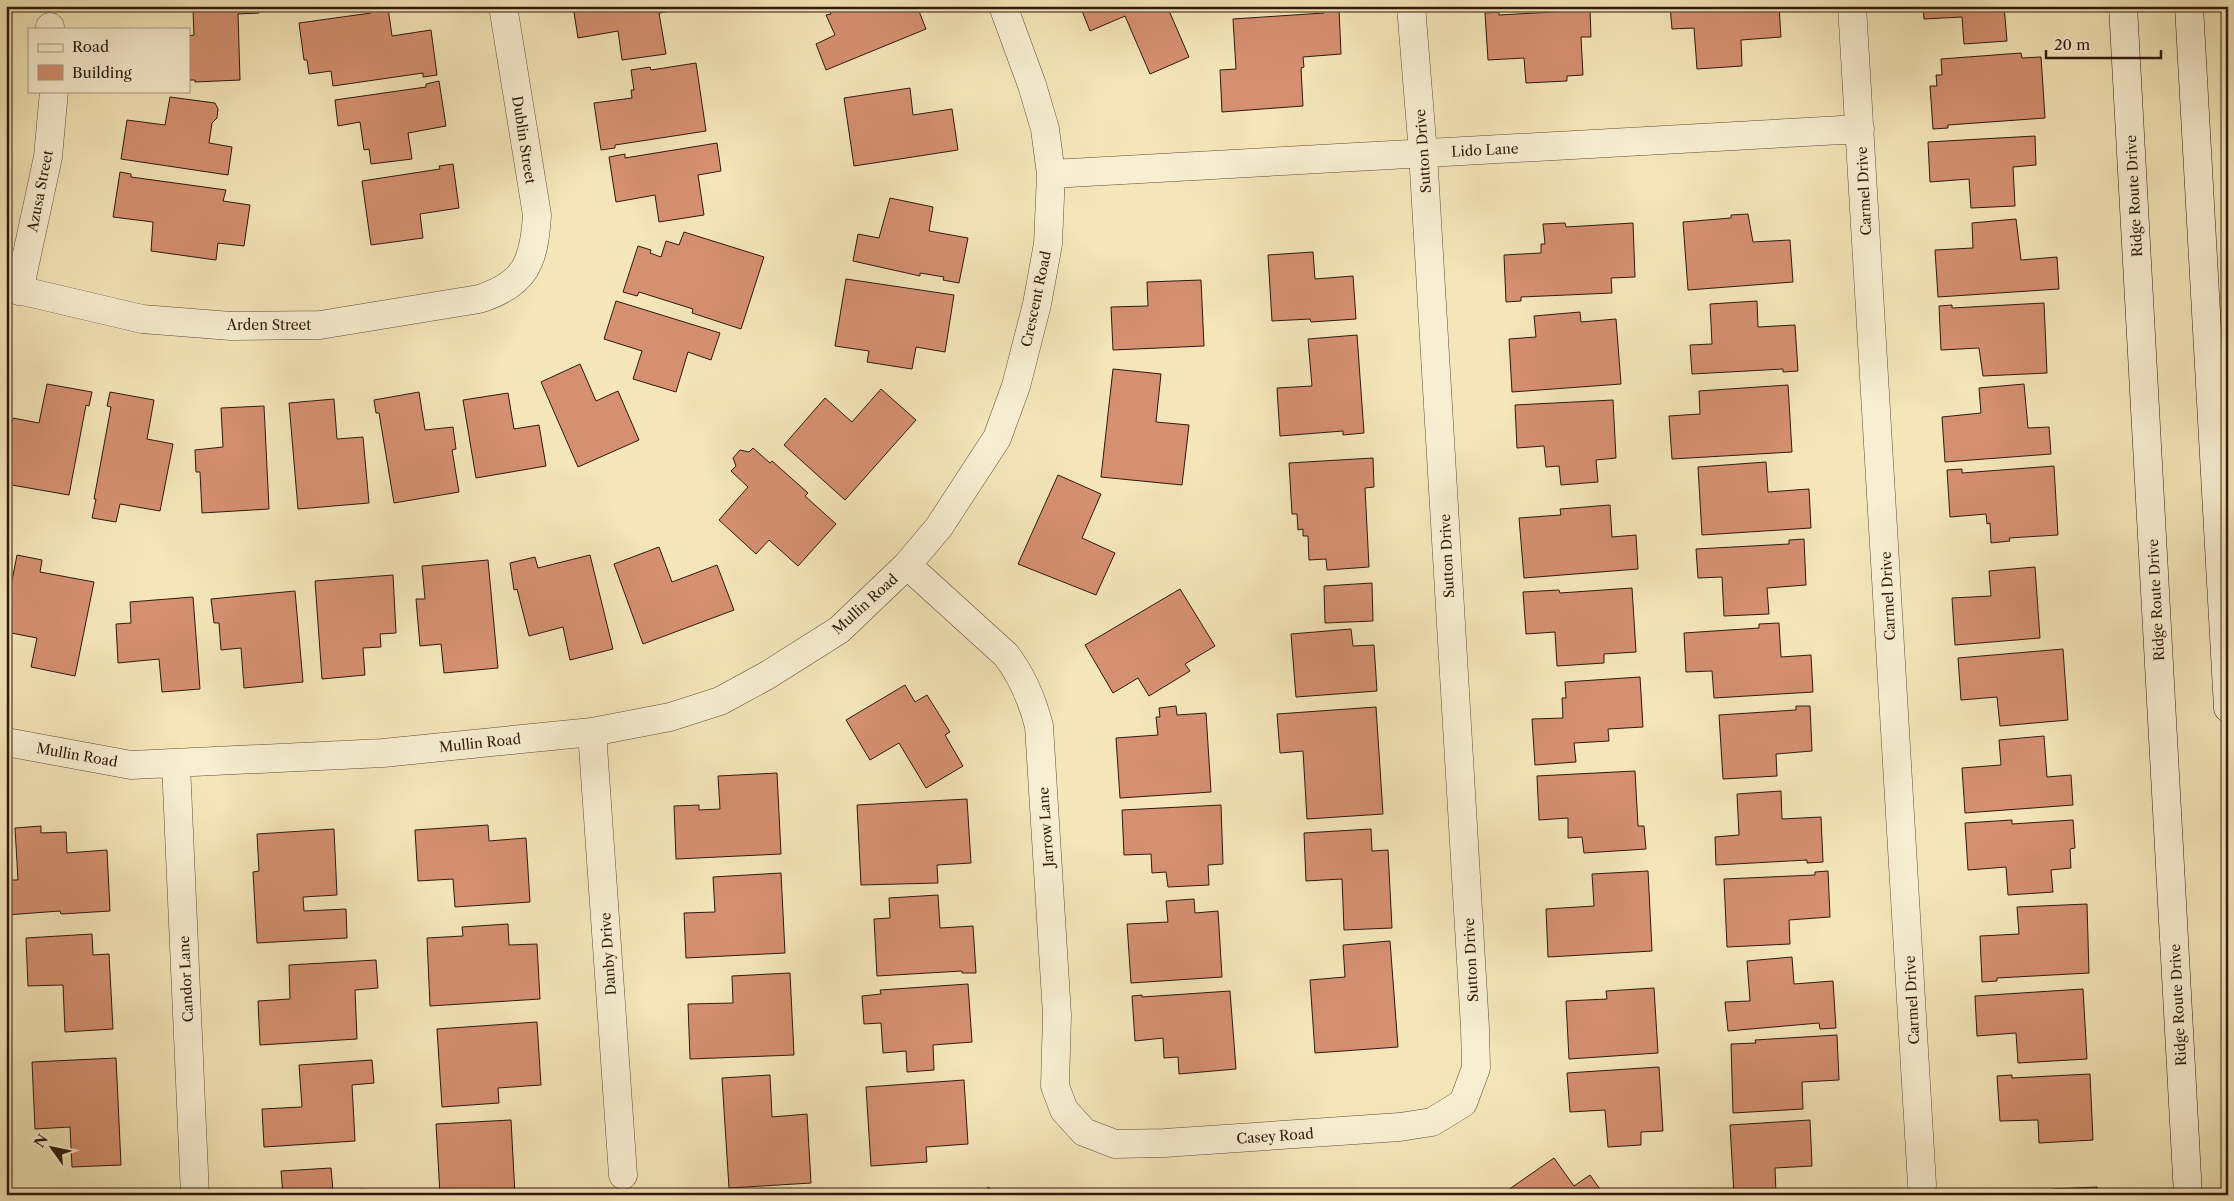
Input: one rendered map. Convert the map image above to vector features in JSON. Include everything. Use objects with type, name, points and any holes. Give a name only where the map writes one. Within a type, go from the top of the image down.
[{"type":"street","name":"Dublin Street","points":[[503,6],[537,215],[535,245],[524,271]]},
{"type":"street","name":"Crescent Road","points":[[907,565],[939,527],[997,438],[1016,386],[1037,304],[1048,244],[1051,174],[1045,129],[1035,93],[1002,6]]},
{"type":"street","name":"Sutton Drive","points":[[1411,6],[1424,153],[1475,1028],[1476,1068],[1463,1103]]},
{"type":"street","name":"Carmel Drive","points":[[1852,6],[1922,1185]]},
{"type":"street","name":"Ridge Route Drive","points":[[2124,6],[2188,1195]]},
{"type":"street","points":[[2189,6],[2228,708]]},
{"type":"street","name":"Azusa Street","points":[[13,289],[48,157],[54,92]]},
{"type":"street","name":"Lido Lane","points":[[1051,174],[1860,129]]},
{"type":"street","name":"Arden Street","points":[[13,289],[142,319],[231,326],[320,325],[479,299],[502,292],[524,271]]},
{"type":"street","name":"Mullin Road","points":[[6,742],[90,759],[131,765],[176,764],[383,752],[592,732],[670,717],[720,701],[766,676],[839,630],[907,565]]},
{"type":"street","name":"Jarrow Lane","points":[[907,565],[1006,655],[1020,672],[1040,726],[1057,1015],[1055,1086],[1064,1110],[1084,1132]]},
{"type":"street","name":"Danby Drive","points":[[592,732],[623,1176]]},
{"type":"street","name":"Candor Lane","points":[[176,764],[195,1195]]},
{"type":"street","name":"Casey Road","points":[[1084,1132],[1115,1144],[1125,1144],[1400,1127],[1432,1122],[1463,1103]]},
{"type":"building","points":[[210,6],[259,6],[259,13],[238,14],[240,80],[195,82],[195,80],[190,80],[190,36],[194,35],[193,10],[210,9]]},
{"type":"building","points":[[573,6],[684,6],[684,9],[659,13],[666,54],[622,60],[618,31],[578,38]]},
{"type":"building","points":[[828,6],[917,6],[926,29],[826,70],[816,44],[835,35],[826,15],[831,14]]},
{"type":"building","points":[[1080,6],[1167,6],[1189,57],[1150,74],[1125,16],[1090,31]]},
{"type":"building","points":[[1670,6],[1779,6],[1781,37],[1741,40],[1742,66],[1697,69],[1694,28],[1672,29]]},
{"type":"building","points":[[1923,6],[2004,6],[2007,41],[1964,44],[1962,17],[1924,19]]},
{"type":"building","points":[[388,8],[392,36],[431,30],[437,75],[423,77],[423,73],[333,86],[331,71],[309,74],[307,60],[304,60],[299,23],[371,13],[370,10]]},
{"type":"building","points":[[1339,9],[1341,54],[1303,57],[1304,67],[1301,68],[1303,106],[1222,112],[1220,70],[1236,69],[1233,19],[1324,13],[1324,10]]},
{"type":"building","points":[[1590,10],[1591,37],[1581,37],[1583,75],[1567,76],[1567,81],[1526,83],[1524,58],[1488,60],[1485,13],[1499,12],[1499,15]]},
{"type":"building","points":[[2021,53],[2022,58],[2041,57],[2045,118],[1948,125],[1948,128],[1933,129],[1930,86],[1937,86],[1936,75],[1942,75],[1941,59]]},
{"type":"building","points":[[696,63],[706,131],[615,145],[615,148],[601,150],[594,103],[632,98],[631,90],[634,90],[631,70],[650,67],[651,70]]},
{"type":"building","points":[[439,81],[446,126],[408,133],[412,159],[371,164],[369,149],[364,150],[360,122],[338,126],[335,100],[426,87],[426,84]]},
{"type":"building","points":[[910,88],[913,115],[952,109],[958,150],[854,166],[844,98]]},
{"type":"building","points":[[170,97],[215,103],[218,109],[217,118],[212,123],[209,143],[232,147],[228,175],[121,159],[127,120],[165,125]]},
{"type":"building","points":[[2035,136],[2036,165],[2013,167],[2015,206],[1971,208],[1969,179],[1930,182],[1928,142]]},
{"type":"building","points":[[717,143],[721,171],[698,175],[704,215],[659,222],[655,195],[616,202],[609,157],[625,154],[625,158]]},
{"type":"building","points":[[453,164],[459,208],[420,214],[423,238],[371,245],[362,181],[440,169],[439,166]]},
{"type":"building","points":[[120,172],[131,174],[131,177],[226,190],[223,201],[250,205],[244,246],[218,243],[216,260],[151,251],[153,222],[113,217]]},
{"type":"building","points":[[890,198],[933,207],[929,231],[968,238],[959,283],[943,280],[944,277],[920,273],[920,276],[853,261],[858,234],[879,238]]},
{"type":"building","points":[[1748,214],[1753,242],[1790,240],[1793,282],[1688,290],[1683,222],[1731,218],[1731,215]]},
{"type":"building","points":[[2016,219],[2021,260],[2057,257],[2059,289],[1938,297],[1935,250],[1973,248],[1972,223]]},
{"type":"building","points":[[1565,223],[1566,227],[1633,223],[1635,277],[1611,278],[1612,293],[1521,297],[1521,301],[1506,302],[1504,255],[1541,253],[1541,244],[1545,244],[1543,224]]},
{"type":"building","points":[[684,232],[764,257],[741,329],[692,313],[693,309],[639,292],[637,296],[623,292],[638,246],[651,250],[650,253],[661,257],[666,241],[679,245]]},
{"type":"building","points":[[1313,252],[1315,279],[1353,276],[1356,319],[1311,322],[1310,319],[1272,321],[1268,255]]},
{"type":"building","points":[[846,279],[954,295],[945,352],[916,347],[912,369],[867,362],[869,351],[835,346]]},
{"type":"building","points":[[1201,280],[1204,346],[1113,350],[1111,307],[1148,306],[1147,282]]},
{"type":"building","points":[[616,301],[720,333],[711,360],[688,352],[676,392],[633,379],[642,351],[604,339]]},
{"type":"building","points":[[1757,301],[1758,327],[1795,325],[1798,371],[1783,372],[1783,369],[1692,374],[1690,345],[1712,344],[1710,304]]},
{"type":"building","points":[[2044,303],[2047,373],[1983,376],[1979,348],[1941,350],[1939,306],[1952,305],[1952,308]]},
{"type":"building","points":[[1580,312],[1581,322],[1616,319],[1621,384],[1512,392],[1509,339],[1536,337],[1534,316]]},
{"type":"building","points":[[1357,335],[1364,433],[1343,435],[1343,431],[1280,436],[1277,388],[1312,386],[1308,339]]},
{"type":"building","points":[[580,364],[596,401],[618,391],[639,440],[578,467],[541,382]]},
{"type":"building","points":[[1113,369],[1161,374],[1156,422],[1189,425],[1182,485],[1101,477]]},
{"type":"building","points":[[47,384],[92,392],[89,406],[86,405],[69,495],[6,484],[11,442],[8,441],[13,418],[39,423]]},
{"type":"building","points":[[2024,384],[2028,428],[2049,427],[2051,454],[1945,462],[1942,417],[1981,413],[1979,388]]},
{"type":"building","points":[[1788,385],[1792,452],[1672,459],[1669,416],[1700,414],[1699,391]]},
{"type":"building","points":[[881,389],[916,420],[845,500],[784,445],[825,398],[852,422]]},
{"type":"building","points":[[110,392],[154,400],[147,439],[173,444],[160,511],[120,504],[116,522],[92,518],[111,407],[107,406]]},
{"type":"building","points":[[419,392],[425,430],[453,427],[456,449],[452,450],[459,492],[394,503],[379,413],[376,413],[374,400]]},
{"type":"building","points":[[508,393],[514,429],[539,425],[546,466],[476,478],[463,400]]},
{"type":"building","points":[[334,399],[337,439],[363,437],[369,503],[298,509],[289,403]]},
{"type":"building","points":[[1613,400],[1616,458],[1596,460],[1598,482],[1561,485],[1559,466],[1546,467],[1544,446],[1517,448],[1515,405]]},
{"type":"building","points":[[264,406],[269,509],[202,513],[200,472],[196,472],[195,450],[223,447],[221,408]]},
{"type":"building","points":[[753,448],[770,463],[772,461],[808,493],[805,496],[836,524],[798,566],[769,540],[756,554],[719,520],[748,487],[731,471],[736,466],[733,458],[740,450],[749,452]]},
{"type":"building","points":[[1373,458],[1374,487],[1365,488],[1369,567],[1327,570],[1326,559],[1309,560],[1308,536],[1303,536],[1303,529],[1298,530],[1297,514],[1292,514],[1289,463]]},
{"type":"building","points":[[1766,462],[1768,492],[1809,489],[1811,528],[1702,535],[1698,467]]},
{"type":"building","points":[[2054,466],[2058,535],[2009,538],[2010,541],[1991,543],[1990,523],[1987,524],[1986,514],[1950,517],[1947,470],[1962,469],[1962,473]]},
{"type":"building","points":[[1058,475],[1101,494],[1082,538],[1115,553],[1096,595],[1018,564]]},
{"type":"building","points":[[1610,505],[1612,537],[1636,535],[1638,569],[1524,578],[1519,518],[1561,515],[1560,509]]},
{"type":"building","points":[[1804,539],[1806,585],[1767,588],[1769,614],[1724,616],[1722,577],[1698,578],[1696,549],[1789,544],[1789,540]]},
{"type":"building","points":[[659,547],[672,582],[717,565],[734,610],[643,644],[614,564]]},
{"type":"building","points":[[17,555],[42,560],[40,572],[94,582],[75,676],[31,667],[37,638],[6,632],[6,611]]},
{"type":"building","points":[[590,555],[613,649],[570,660],[563,627],[529,636],[517,589],[514,590],[510,563],[535,557],[538,568]]},
{"type":"building","points":[[488,560],[498,668],[444,673],[441,644],[420,646],[416,599],[425,599],[422,566]]},
{"type":"building","points":[[2035,567],[2040,638],[1955,645],[1952,598],[1991,596],[1989,571]]},
{"type":"building","points":[[393,575],[396,633],[380,634],[381,647],[363,648],[365,675],[322,679],[315,581]]},
{"type":"building","points":[[1372,583],[1373,621],[1325,623],[1324,586]]},
{"type":"building","points":[[1632,588],[1636,652],[1604,654],[1604,663],[1557,666],[1555,632],[1526,634],[1523,592],[1559,590],[1560,593]]},
{"type":"building","points":[[1180,589],[1215,646],[1185,664],[1190,671],[1149,696],[1138,678],[1113,693],[1085,645]]},
{"type":"building","points":[[295,591],[303,682],[244,688],[241,648],[221,650],[219,623],[214,623],[211,599]]},
{"type":"building","points":[[193,597],[200,689],[162,692],[159,659],[118,663],[116,624],[131,623],[130,602]]},
{"type":"building","points":[[1779,623],[1781,657],[1811,655],[1813,692],[1714,698],[1712,671],[1686,672],[1684,633],[1759,628],[1759,624]]},
{"type":"building","points":[[1351,629],[1353,646],[1374,645],[1377,691],[1296,697],[1291,634]]},
{"type":"building","points":[[2063,649],[2068,720],[2000,726],[1997,697],[1961,700],[1958,658]]},
{"type":"building","points":[[1640,677],[1643,727],[1608,729],[1609,741],[1574,743],[1576,762],[1535,765],[1532,719],[1563,718],[1562,698],[1566,698],[1565,682]]},
{"type":"building","points":[[905,685],[915,702],[927,695],[950,732],[945,735],[963,766],[926,788],[899,743],[870,760],[846,720]]},
{"type":"building","points":[[1176,706],[1177,715],[1206,713],[1211,792],[1120,798],[1116,738],[1158,735],[1156,717],[1160,717],[1159,708]]},
{"type":"building","points":[[1796,706],[1810,706],[1812,751],[1776,754],[1777,776],[1723,779],[1719,715],[1796,710]]},
{"type":"building","points":[[1376,707],[1383,814],[1307,819],[1303,751],[1280,753],[1277,714]]},
{"type":"building","points":[[2044,736],[2047,777],[2071,775],[2073,805],[1965,813],[1962,768],[2001,765],[1999,740]]},
{"type":"building","points":[[1635,771],[1638,826],[1644,826],[1646,849],[1584,853],[1582,837],[1568,838],[1568,818],[1539,820],[1537,776]]},
{"type":"building","points":[[777,773],[781,854],[676,859],[674,806],[699,805],[699,810],[720,809],[718,776]]},
{"type":"building","points":[[1781,791],[1782,819],[1821,817],[1823,862],[1807,863],[1807,860],[1716,865],[1715,837],[1739,835],[1737,794]]},
{"type":"building","points":[[967,799],[971,863],[937,865],[938,883],[861,885],[857,805]]},
{"type":"building","points":[[1221,805],[1223,864],[1208,865],[1209,885],[1168,887],[1166,872],[1152,873],[1151,854],[1124,855],[1122,810]]},
{"type":"building","points":[[2012,820],[2012,824],[2073,820],[2075,848],[2070,849],[2071,868],[2051,870],[2053,892],[2008,895],[2006,867],[1968,870],[1965,823]]},
{"type":"building","points":[[488,825],[489,841],[526,838],[530,902],[455,907],[453,879],[418,881],[415,830]]},
{"type":"building","points":[[41,826],[41,833],[66,832],[67,853],[107,850],[110,911],[61,914],[60,911],[6,915],[6,880],[18,880],[15,828]]},
{"type":"building","points":[[334,829],[337,895],[303,897],[304,911],[346,909],[347,938],[257,943],[253,872],[259,871],[257,834]]},
{"type":"building","points":[[1371,829],[1372,851],[1388,850],[1392,928],[1344,930],[1342,879],[1306,881],[1304,833]]},
{"type":"building","points":[[1648,871],[1652,951],[1548,957],[1546,909],[1594,906],[1592,874]]},
{"type":"building","points":[[1828,871],[1830,917],[1789,920],[1790,944],[1727,947],[1724,879],[1815,875],[1815,872]]},
{"type":"building","points":[[781,873],[785,953],[686,958],[684,913],[715,912],[713,877]]},
{"type":"building","points":[[938,895],[940,928],[973,926],[976,973],[962,973],[962,971],[877,976],[874,919],[890,918],[889,898]]},
{"type":"building","points":[[1194,899],[1195,913],[1218,911],[1222,977],[1131,983],[1127,924],[1168,922],[1166,901]]},
{"type":"building","points":[[2087,904],[2089,973],[1997,978],[1997,981],[1982,982],[1980,936],[2019,934],[2017,907]]},
{"type":"building","points":[[508,924],[509,945],[537,944],[540,999],[430,1006],[427,938],[463,936],[462,927]]},
{"type":"building","points":[[92,934],[93,955],[109,954],[113,1029],[65,1032],[63,985],[28,986],[26,938]]},
{"type":"building","points":[[1390,941],[1398,1047],[1315,1053],[1310,980],[1345,977],[1343,945]]},
{"type":"building","points":[[1792,957],[1794,984],[1833,981],[1836,1028],[1820,1029],[1819,1023],[1728,1031],[1725,1002],[1750,1001],[1747,961]]},
{"type":"building","points":[[376,960],[378,988],[355,990],[357,1039],[260,1045],[258,1001],[290,999],[289,965]]},
{"type":"building","points":[[790,973],[794,1055],[690,1059],[688,1004],[733,1003],[732,976]]},
{"type":"building","points":[[968,984],[972,1042],[933,1045],[934,1070],[907,1072],[906,1051],[883,1053],[881,1023],[864,1024],[862,996],[881,994],[880,990]]},
{"type":"building","points":[[1654,988],[1658,1053],[1569,1059],[1566,1001],[1607,999],[1606,991]]},
{"type":"building","points":[[2083,989],[2087,1059],[2018,1063],[2016,1033],[1977,1036],[1975,996]]},
{"type":"building","points":[[1230,991],[1236,1069],[1179,1074],[1178,1057],[1164,1058],[1163,1038],[1135,1041],[1132,996],[1142,995],[1142,997]]},
{"type":"building","points":[[537,1022],[541,1085],[498,1088],[499,1103],[442,1107],[437,1029]]},
{"type":"building","points":[[1837,1035],[1839,1080],[1802,1082],[1803,1109],[1733,1113],[1731,1044],[1756,1043],[1755,1040]]},
{"type":"building","points":[[116,1058],[121,1165],[72,1167],[70,1127],[35,1129],[32,1062]]},
{"type":"building","points":[[372,1060],[374,1083],[352,1085],[355,1141],[264,1147],[262,1109],[302,1107],[299,1065]]},
{"type":"building","points":[[1659,1067],[1663,1131],[1641,1132],[1641,1145],[1608,1147],[1605,1110],[1570,1112],[1567,1073]]},
{"type":"building","points":[[2090,1074],[2093,1140],[2039,1143],[2038,1120],[2000,1121],[1997,1076],[2012,1075],[2012,1078]]},
{"type":"building","points":[[770,1075],[772,1117],[807,1114],[811,1183],[729,1188],[722,1078]]},
{"type":"building","points":[[964,1080],[968,1144],[926,1147],[927,1162],[871,1166],[866,1087]]},
{"type":"building","points":[[511,1120],[515,1195],[440,1195],[436,1124]]},
{"type":"building","points":[[1810,1120],[1812,1166],[1775,1168],[1776,1193],[1734,1195],[1730,1125]]},
{"type":"building","points":[[1554,1158],[1574,1186],[1590,1175],[1604,1195],[1511,1195],[1508,1190]]},
{"type":"building","points":[[331,1168],[333,1191],[364,1189],[365,1195],[283,1195],[281,1171]]},
{"type":"building","points":[[988,1187],[999,1195],[983,1195]]},
{"type":"building","points":[[2097,1187],[2098,1195],[2052,1195],[2052,1189]]},
{"type":"building","points":[[100,1192],[100,1195],[68,1195]]}]
